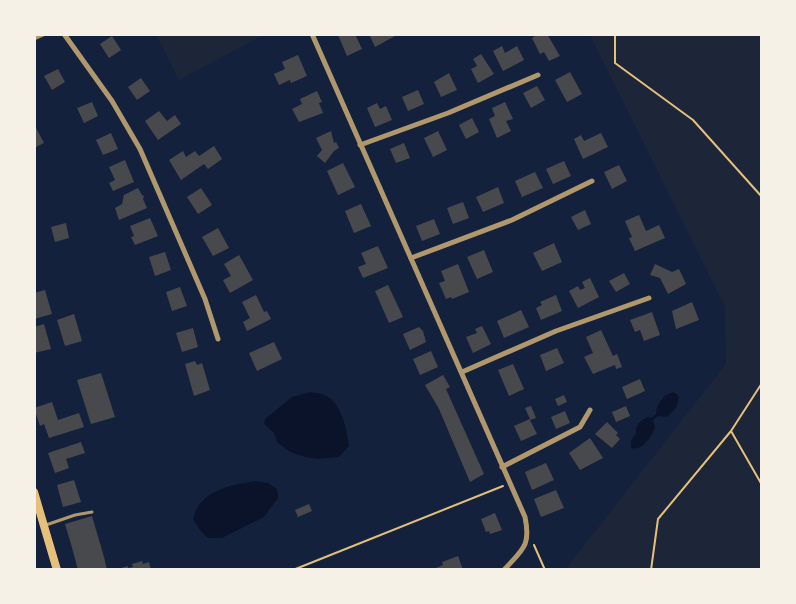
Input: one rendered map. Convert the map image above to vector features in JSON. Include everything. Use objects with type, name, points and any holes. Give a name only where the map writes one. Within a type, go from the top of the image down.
[{"type":"main road","points":[[34,492],[57,570]]},
{"type":"street","points":[[34,38],[44,34]]},
{"type":"street","points":[[63,34],[112,101],[140,149],[205,299],[218,339]]},
{"type":"street","points":[[312,34],[525,517],[529,534],[524,548],[504,570]]},
{"type":"street","points":[[360,144],[448,113],[538,75]]},
{"type":"street","points":[[411,258],[512,220],[592,181]]},
{"type":"street","points":[[462,372],[556,331],[649,298]]},
{"type":"street","points":[[502,467],[580,427],[590,410]]},
{"type":"lane","points":[[45,526],[75,515],[92,512]]},
{"type":"path","points":[[615,34],[615,63],[693,120],[762,197]]},
{"type":"path","points":[[651,570],[658,519],[731,431],[762,383]]},
{"type":"path","points":[[731,431],[762,485]]},
{"type":"path","points":[[294,570],[510,483]]},
{"type":"path","points":[[529,534],[545,570]]},
{"type":"shaded area","points":[[156,35],[263,35],[179,80]]},
{"type":"shaded area","points":[[590,35],[761,35],[761,569],[565,570],[726,364],[725,307]]},
{"type":"shaded area","points":[[310,392],[325,395],[340,410],[349,446],[339,457],[318,459],[290,452],[277,442],[274,433],[264,424],[265,419],[292,397]]},
{"type":"shaded area","points":[[673,392],[679,398],[676,408],[667,417],[658,416],[653,420],[655,428],[643,446],[631,448],[631,440],[636,434],[638,424],[647,417],[652,418],[661,400]]},
{"type":"shaded area","points":[[255,481],[268,483],[277,489],[278,498],[264,517],[222,538],[208,538],[193,519],[196,509],[216,491]]},
{"type":"building","points":[[355,34],[362,49],[347,56],[338,35]]},
{"type":"building","points":[[369,34],[394,34],[395,36],[375,47]]},
{"type":"building","points":[[538,34],[547,34],[560,56],[549,61],[544,52],[540,54],[532,38]]},
{"type":"building","points":[[112,36],[121,50],[109,58],[100,44]]},
{"type":"building","points":[[502,46],[505,53],[517,46],[524,60],[503,71],[493,51]]},
{"type":"building","points":[[481,54],[494,74],[478,83],[471,69],[477,66],[473,59]]},
{"type":"building","points":[[298,55],[307,76],[279,85],[274,74],[285,69],[282,62]]},
{"type":"building","points":[[58,69],[65,82],[52,90],[44,76]]},
{"type":"building","points":[[570,72],[582,94],[567,102],[555,80]]},
{"type":"building","points":[[449,73],[457,90],[441,97],[434,82]]},
{"type":"building","points":[[141,78],[150,91],[137,100],[128,87]]},
{"type":"building","points":[[537,86],[545,100],[531,108],[523,93]]},
{"type":"building","points":[[418,90],[424,104],[408,111],[402,97]]},
{"type":"building","points":[[317,91],[322,102],[319,103],[323,113],[299,122],[292,109],[302,104],[300,99]]},
{"type":"building","points":[[92,102],[98,116],[84,123],[77,108]]},
{"type":"building","points":[[505,102],[513,119],[506,121],[511,131],[497,138],[489,119],[495,116],[492,108]]},
{"type":"building","points":[[377,103],[380,109],[386,106],[392,120],[375,127],[367,108]]},
{"type":"building","points":[[159,111],[167,121],[175,115],[181,124],[158,140],[145,121]]},
{"type":"building","points":[[472,118],[479,132],[466,139],[459,125]]},
{"type":"building","points":[[34,124],[44,143],[34,148]]},
{"type":"building","points":[[331,131],[334,143],[336,142],[339,148],[325,163],[317,156],[322,150],[316,138]]},
{"type":"building","points":[[438,131],[447,150],[433,157],[424,138]]},
{"type":"building","points":[[111,133],[118,149],[103,155],[96,140]]},
{"type":"building","points":[[601,133],[608,147],[583,159],[574,139],[581,135],[584,141]]},
{"type":"building","points":[[404,143],[410,158],[396,163],[390,149]]},
{"type":"building","points":[[214,146],[222,159],[208,169],[204,164],[181,180],[169,160],[183,151],[186,157],[195,151],[199,156]]},
{"type":"building","points":[[125,160],[134,182],[113,191],[109,183],[115,180],[109,167]]},
{"type":"building","points":[[564,161],[571,176],[553,184],[546,169]]},
{"type":"building","points":[[343,163],[355,187],[338,195],[327,171]]},
{"type":"building","points":[[619,165],[627,181],[612,189],[604,172]]},
{"type":"building","points":[[535,172],[543,188],[522,197],[515,181]]},
{"type":"building","points":[[498,187],[504,203],[483,212],[476,197]]},
{"type":"building","points":[[138,188],[144,196],[147,208],[119,220],[115,208],[122,204],[124,195]]},
{"type":"building","points":[[201,188],[212,205],[198,214],[187,197]]},
{"type":"building","points":[[463,202],[469,218],[453,224],[447,208]]},
{"type":"building","points":[[361,204],[371,226],[354,233],[345,211]]},
{"type":"building","points":[[585,210],[591,224],[578,230],[571,217]]},
{"type":"building","points":[[639,215],[646,231],[659,225],[665,238],[635,251],[625,221]]},
{"type":"building","points":[[150,218],[158,236],[135,245],[131,237],[134,236],[130,226]]},
{"type":"building","points":[[434,219],[440,234],[422,241],[416,226]]},
{"type":"building","points":[[66,223],[69,238],[55,242],[51,227]]},
{"type":"building","points":[[218,228],[229,248],[213,256],[202,237]]},
{"type":"building","points":[[554,243],[562,262],[542,271],[533,253]]},
{"type":"building","points":[[378,246],[388,268],[363,278],[358,267],[366,264],[361,253]]},
{"type":"building","points":[[484,250],[493,272],[477,279],[467,257]]},
{"type":"building","points":[[165,252],[171,270],[155,276],[149,257]]},
{"type":"building","points":[[239,255],[253,280],[230,293],[223,280],[231,276],[224,264]]},
{"type":"building","points":[[458,264],[469,292],[446,299],[439,283],[445,281],[441,271]]},
{"type":"building","points":[[655,264],[672,272],[679,269],[686,284],[668,294],[660,278],[650,275]]},
{"type":"building","points":[[624,273],[630,284],[616,292],[609,281]]},
{"type":"building","points":[[590,278],[599,297],[578,308],[569,291],[578,286],[580,290],[585,288],[582,282]]},
{"type":"building","points":[[388,285],[403,317],[389,323],[375,291]]},
{"type":"building","points":[[180,287],[187,306],[172,311],[166,292]]},
{"type":"building","points":[[45,290],[52,314],[34,319],[34,293]]},
{"type":"building","points":[[256,295],[264,312],[267,311],[271,319],[247,331],[243,322],[250,318],[242,302]]},
{"type":"building","points":[[556,295],[562,311],[541,320],[536,308],[542,305],[540,302]]},
{"type":"building","points":[[692,302],[699,320],[676,329],[672,311]]},
{"type":"building","points":[[521,310],[529,327],[504,338],[497,321]]},
{"type":"building","points":[[652,312],[660,335],[644,341],[640,330],[635,332],[630,320]]},
{"type":"building","points":[[74,314],[82,341],[65,346],[57,320]]},
{"type":"building","points":[[44,324],[51,349],[34,353],[34,327]]},
{"type":"building","points":[[482,326],[491,344],[473,353],[466,337],[477,333],[475,329]]},
{"type":"building","points":[[419,327],[423,331],[426,342],[410,350],[403,334]]},
{"type":"building","points":[[193,328],[198,347],[182,352],[176,333]]},
{"type":"building","points":[[601,330],[613,356],[617,354],[622,367],[616,369],[615,365],[593,374],[584,357],[593,353],[586,337]]},
{"type":"building","points":[[274,342],[282,359],[257,371],[249,353]]},
{"type":"building","points":[[557,348],[564,363],[546,371],[540,355]]},
{"type":"building","points":[[431,351],[438,367],[420,375],[413,359]]},
{"type":"building","points":[[195,361],[197,365],[202,363],[210,390],[194,396],[185,364]]},
{"type":"building","points":[[513,364],[524,389],[509,396],[498,370]]},
{"type":"building","points":[[101,373],[115,417],[91,424],[77,380]]},
{"type":"building","points":[[443,375],[450,387],[446,389],[484,474],[470,482],[439,409],[425,385]]},
{"type":"building","points":[[640,379],[645,391],[627,399],[622,387]]},
{"type":"building","points":[[564,395],[567,402],[558,406],[555,399]]},
{"type":"building","points":[[52,402],[58,420],[79,413],[84,427],[49,438],[44,424],[40,426],[34,408]]},
{"type":"building","points":[[531,406],[536,418],[530,420],[537,434],[521,441],[514,426],[530,419],[525,408]]},
{"type":"building","points":[[626,406],[630,416],[616,422],[612,412]]},
{"type":"building","points":[[565,411],[570,423],[556,429],[551,417]]},
{"type":"building","points":[[607,422],[618,433],[616,435],[620,439],[612,448],[595,434]]},
{"type":"building","points":[[590,438],[603,458],[580,470],[569,453]]},
{"type":"building","points":[[81,442],[85,453],[66,459],[69,468],[55,473],[48,453]]},
{"type":"building","points":[[546,463],[554,480],[532,490],[525,472]]},
{"type":"building","points":[[74,480],[81,502],[63,507],[57,485]]},
{"type":"building","points":[[556,490],[564,508],[541,517],[534,499]]},
{"type":"building","points":[[309,504],[312,511],[298,517],[295,510]]},
{"type":"building","points":[[495,513],[502,530],[490,534],[489,531],[486,532],[481,519]]},
{"type":"building","points":[[92,516],[107,570],[78,570],[65,524]]},
{"type":"building","points":[[458,556],[463,570],[437,570],[436,568],[443,565],[442,562]]},
{"type":"building","points":[[142,561],[143,564],[149,562],[151,570],[122,570],[121,568],[133,567],[132,564]]}]
